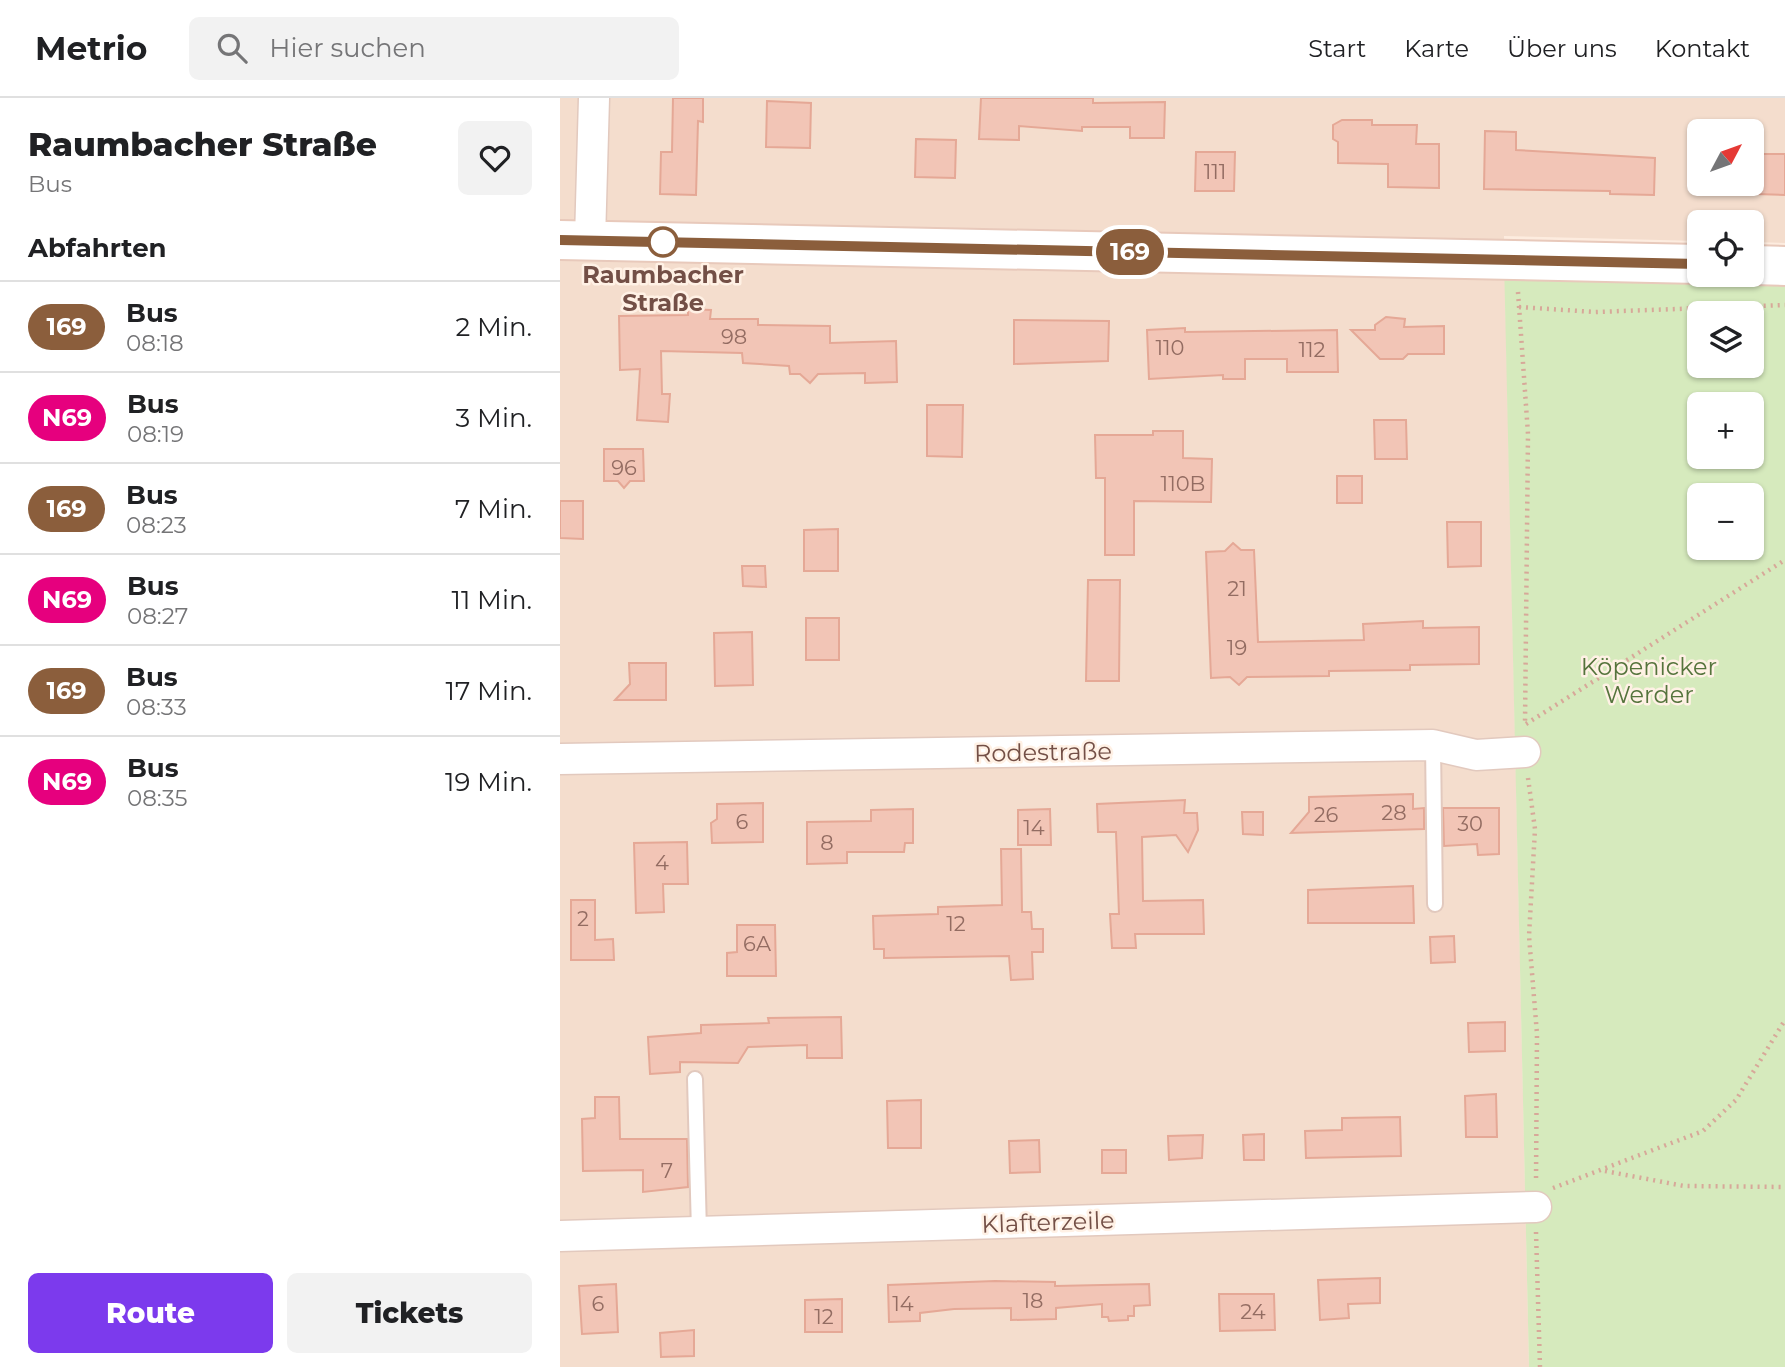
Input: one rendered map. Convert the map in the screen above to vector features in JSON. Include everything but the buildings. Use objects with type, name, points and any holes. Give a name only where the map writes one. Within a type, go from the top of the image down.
[{"type":"street","points":[[594,98],[575,240],[1687,264]]},
{"type":"street","points":[[1764,265],[1785,266]]},
{"type":"street","name":"Rodestraße","points":[[560,759],[1433,745],[1476,755],[1525,738]]},
{"type":"street","name":"Klafterzeile","points":[[560,1236],[1536,1201]]},
{"type":"lane","points":[[1433,745],[1435,904]]},
{"type":"lane","points":[[695,1079],[699,1232]]},
{"type":"path","points":[[1518,288],[1528,434],[1525,738],[1535,828],[1529,936],[1537,1034],[1536,1201],[1540,1367]]},
{"type":"path","points":[[1519,307],[1595,313],[1785,305]]},
{"type":"path","points":[[1525,738],[1785,560]]},
{"type":"path","points":[[1536,1201],[1603,1170],[1703,1130],[1736,1100],[1785,1020]]},
{"type":"path","points":[[1603,1170],[1684,1186],[1785,1187]]},
{"type":"shaded area","points":[[560,98],[1785,98],[1785,243],[1764,242],[1764,210],[1687,210],[1687,241],[1504,236],[1529,1367],[560,1367]]},
{"type":"green space","name":"Köpenicker Werder","points":[[1504,260],[1687,274],[1687,287],[1764,287],[1764,272],[1785,266],[1785,1367],[1529,1367]]},
{"type":"bus line","name":"169","points":[[560,240],[1687,264]]},
{"type":"place","name":"Raumbacher Straße","points":[[663,242]]}]
